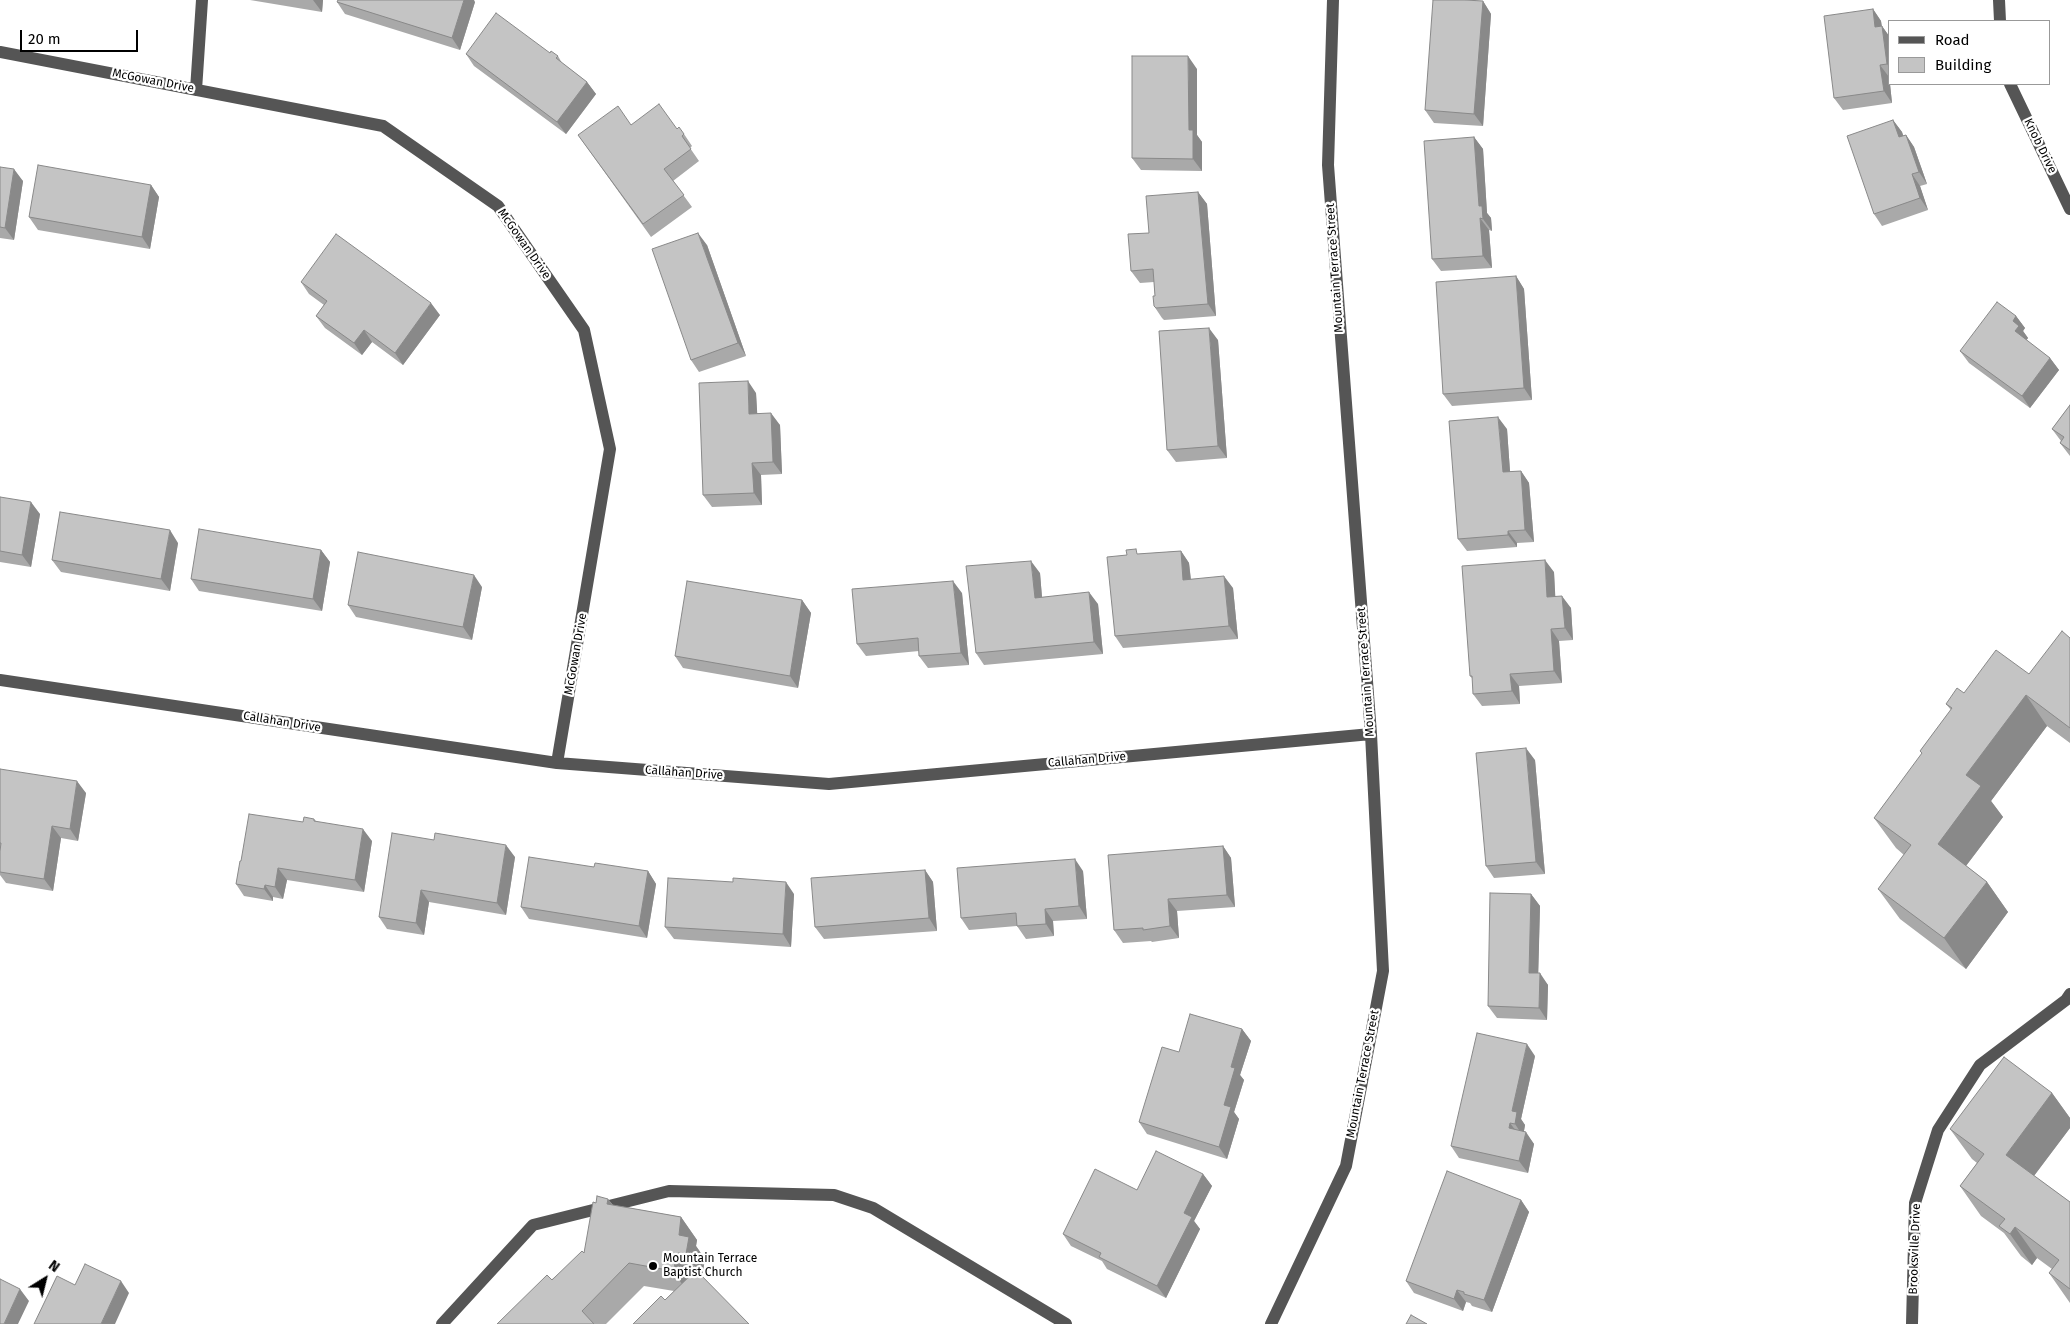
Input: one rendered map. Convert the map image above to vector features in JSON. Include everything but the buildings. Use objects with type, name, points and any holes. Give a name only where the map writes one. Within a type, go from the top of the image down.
[{"type":"street","points":[[196,90],[202,0]]},
{"type":"street","name":"Mountain Terrace Street","points":[[1271,1324],[1346,1166],[1383,971],[1371,734],[1328,165],[1333,0]]},
{"type":"street","points":[[1999,0],[2000,20]]},
{"type":"street","name":"McGowan Drive","points":[[0,52],[383,126],[498,206],[584,330],[610,449],[557,764]]},
{"type":"street","name":"Knob Drive","points":[[2010,85],[2070,209]]},
{"type":"street","name":"Callahan Drive","points":[[0,680],[557,764],[829,784],[1371,734]]},
{"type":"street","name":"Brooksville Drive","points":[[1912,1324],[1915,1203],[1938,1130],[1980,1065],[2069,998]]},
{"type":"street","points":[[442,1324],[533,1225],[669,1191],[834,1195],[865,1205],[1066,1324]]},
{"type":"place","name":"Mountain Terrace Baptist Church","points":[[653,1266]]}]
